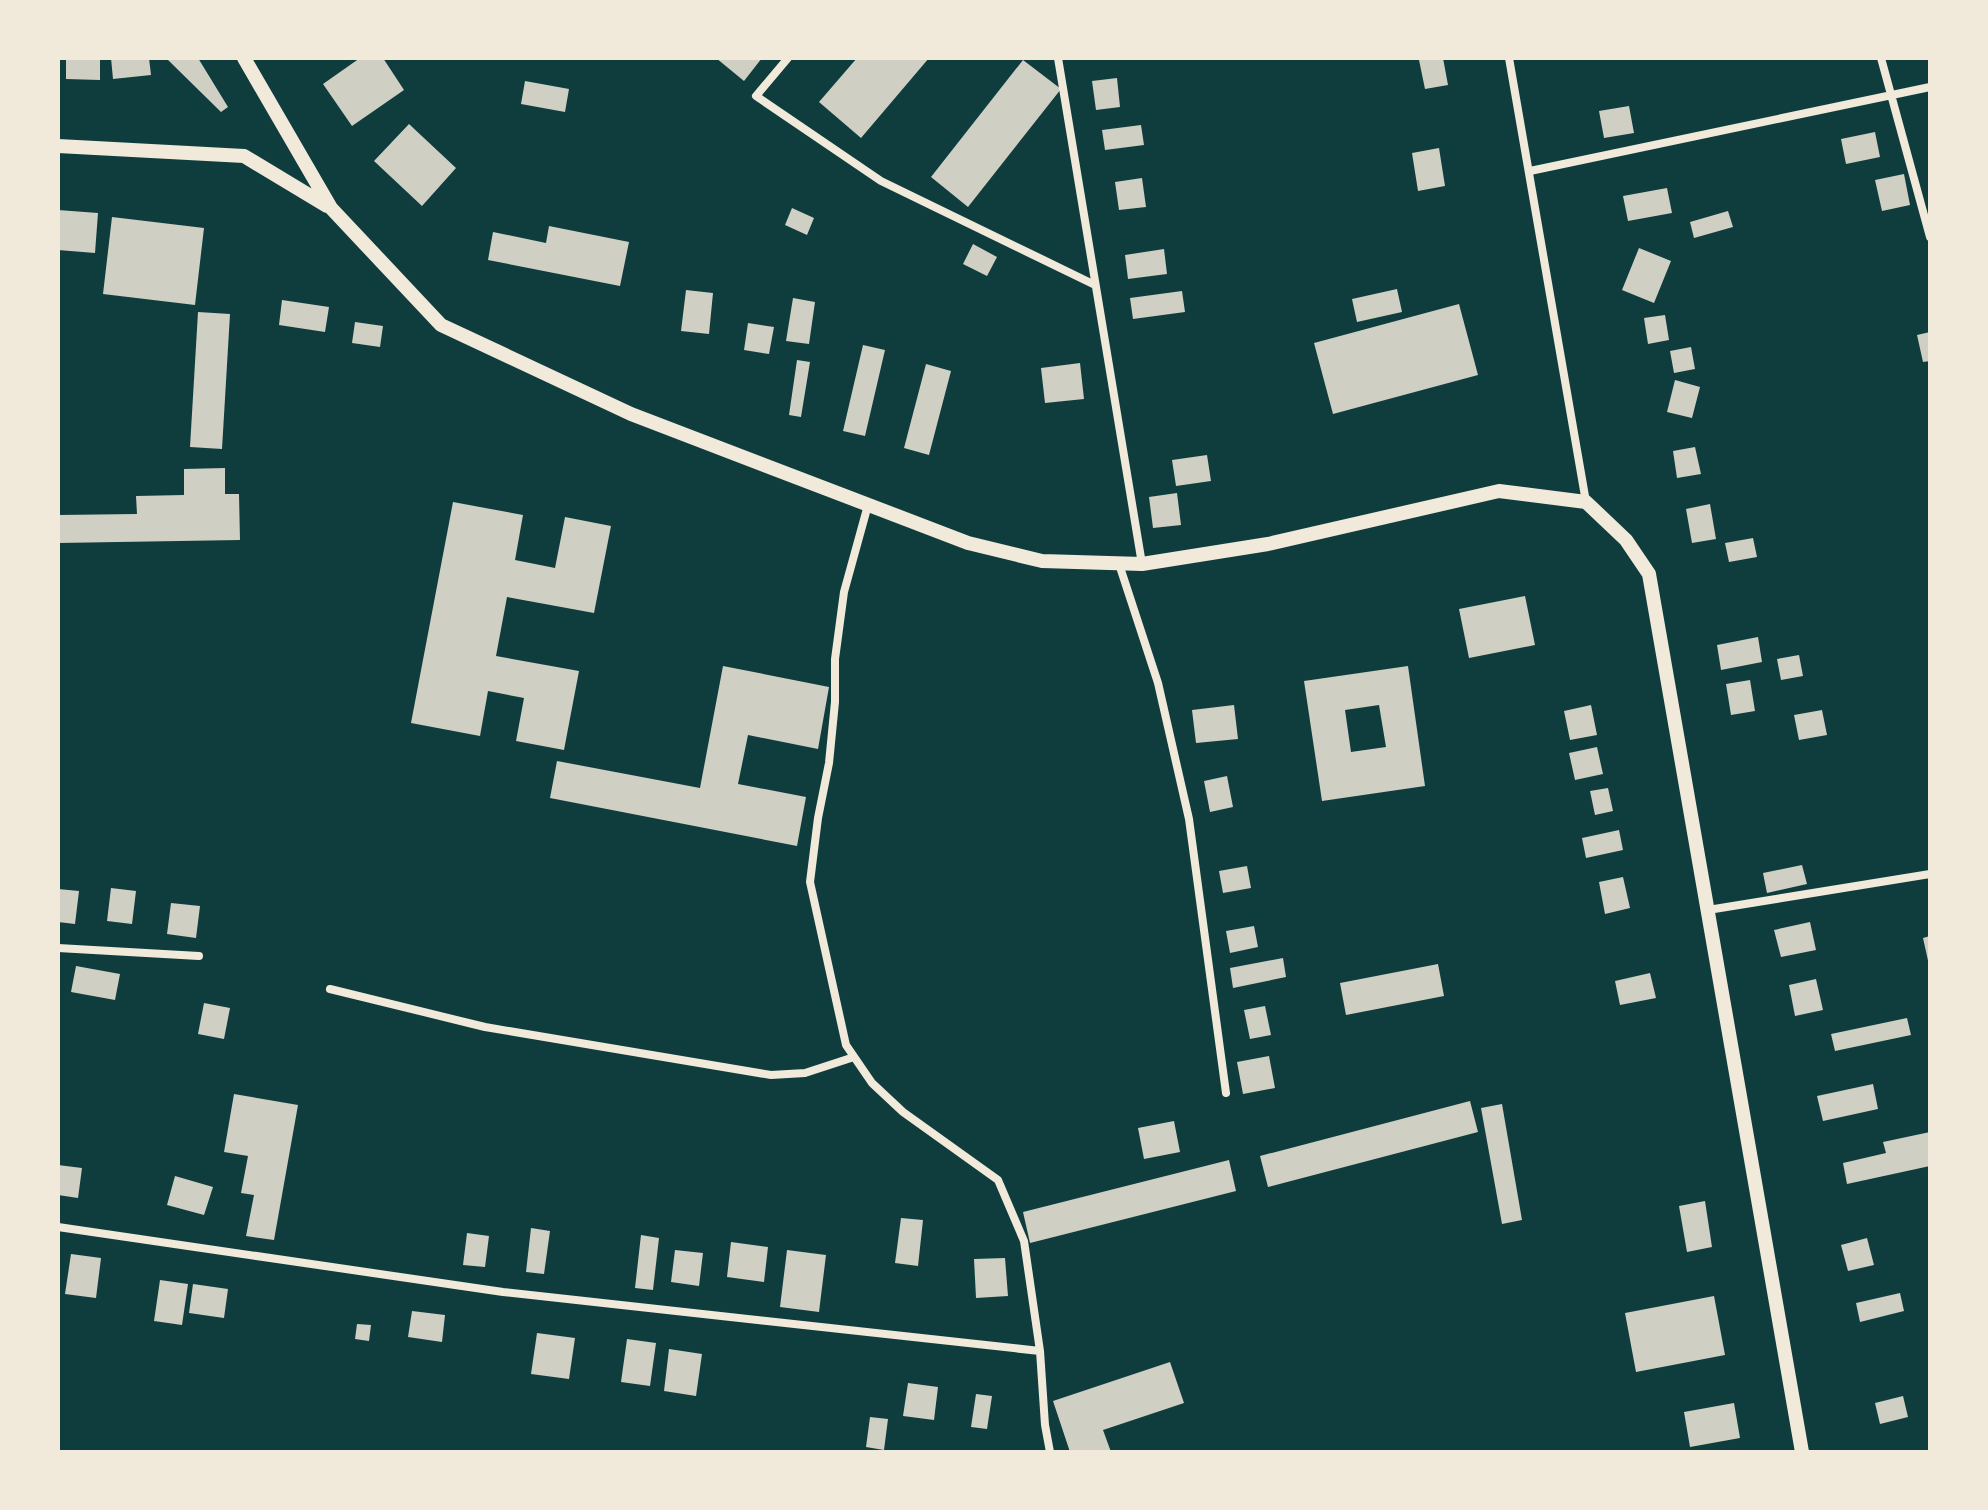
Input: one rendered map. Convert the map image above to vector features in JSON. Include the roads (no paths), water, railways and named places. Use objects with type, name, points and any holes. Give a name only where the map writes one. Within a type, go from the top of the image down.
[{"type":"street","points":[[244,58],[331,208],[441,325],[631,414],[968,543],[1042,561],[1142,564],[1268,544],[1499,491],[1586,502],[1626,540],[1649,574],[1802,1452]]},
{"type":"street","points":[[788,58],[756,96],[881,181],[1095,285]]},
{"type":"street","points":[[1058,58],[1142,564]]},
{"type":"street","points":[[1509,58],[1586,502]]},
{"type":"street","points":[[1881,58],[1930,237]]},
{"type":"street","points":[[1530,171],[1930,87]]},
{"type":"street","points":[[58,146],[244,156],[331,208]]},
{"type":"street","points":[[868,505],[844,592],[835,659],[835,702],[829,763],[810,882],[846,1045],[872,1083],[903,1112],[998,1180],[1024,1241],[1040,1351],[1050,1452]]},
{"type":"street","points":[[1119,564],[1158,683],[1189,819],[1226,1093]]},
{"type":"street","points":[[1708,910],[1930,874]]},
{"type":"street","points":[[58,948],[199,956]]},
{"type":"street","points":[[330,989],[485,1027],[771,1075],[805,1073],[854,1057]]},
{"type":"street","points":[[58,1227],[503,1292],[1040,1351]]}]
